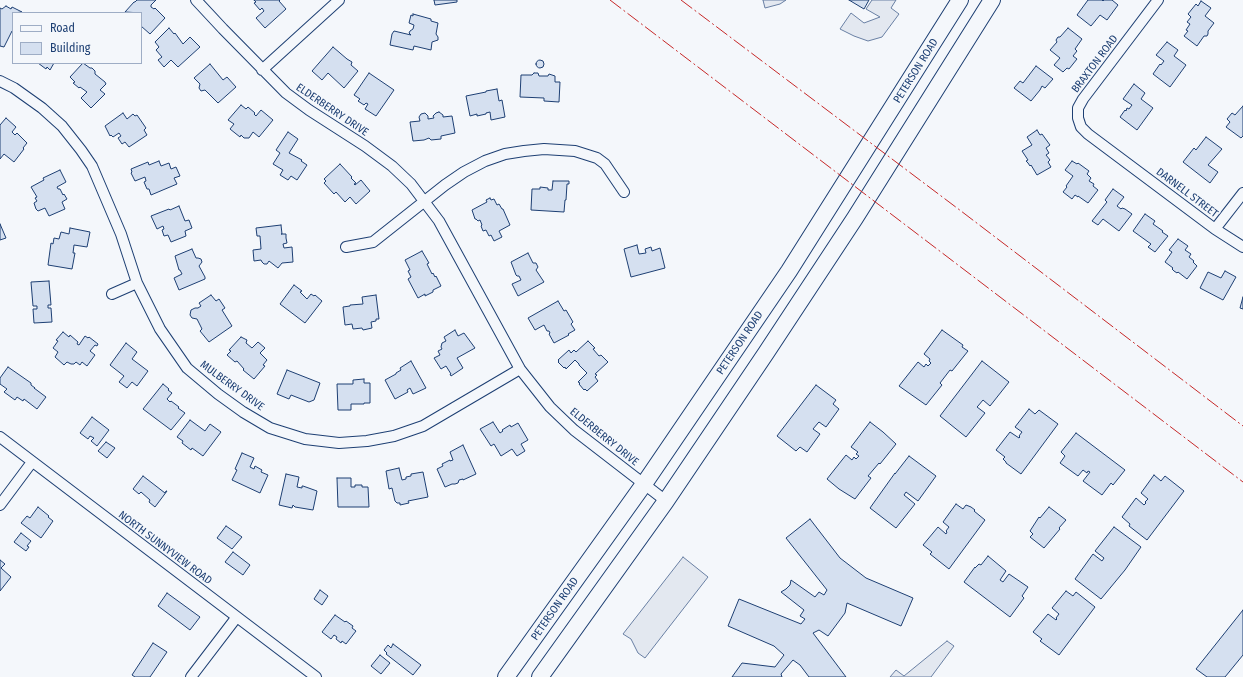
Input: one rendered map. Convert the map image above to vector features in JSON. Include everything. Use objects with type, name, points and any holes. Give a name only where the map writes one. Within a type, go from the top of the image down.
[{"type":"main road","name":"PETERSON ROAD","points":[[506,677],[540,632],[644,484],[789,271],[960,0]]},
{"type":"main road","points":[[540,677],[666,500],[766,353],[855,218],[992,0]]},
{"type":"street","name":"ELDERBERRY DRIVE","points":[[196,0],[262,70],[292,97],[308,110],[365,146],[392,166],[412,184],[424,202]]},
{"type":"street","points":[[262,70],[339,0]]},
{"type":"street","name":"BRAXTON ROAD","points":[[1119,157],[1081,127],[1078,118],[1078,108],[1083,99],[1158,0]]},
{"type":"street","name":"MULBERRY DRIVE","points":[[0,81],[14,88],[42,108],[62,126],[92,166],[122,234],[137,284],[160,329],[187,368],[218,394],[243,412],[270,428],[305,439],[339,443],[367,441],[394,436],[423,426],[520,369]]},
{"type":"street","points":[[346,247],[374,242],[445,184],[464,172],[485,161],[505,154],[524,150],[544,149],[575,151],[597,158],[605,164],[624,192]]},
{"type":"street","name":"DARNELL STREET","points":[[1119,157],[1215,229],[1243,247]]},
{"type":"street","points":[[1215,229],[1243,192]]},
{"type":"street","points":[[424,202],[439,221],[520,369]]},
{"type":"street","points":[[112,294],[137,284]]},
{"type":"street","name":"ELDERBERRY DRIVE","points":[[520,369],[550,406],[574,430],[666,500]]},
{"type":"street","name":"NORTH SUNNYVIEW ROAD","points":[[0,437],[236,618],[316,677]]},
{"type":"street","points":[[0,505],[32,462]]},
{"type":"street","points":[[191,677],[236,618]]},
{"type":"shaded area","points":[[763,0],[786,0],[780,4],[765,8]]},
{"type":"shaded area","points":[[872,0],[896,0],[891,8],[899,14],[882,37],[868,41],[840,29],[851,13],[864,23],[880,17],[866,9]]},
{"type":"shaded area","points":[[683,557],[708,577],[645,658],[638,653],[631,639],[623,634]]},
{"type":"shaded area","points":[[947,641],[954,646],[931,677],[890,677],[896,670],[904,676]]},
{"type":"building","points":[[137,0],[156,0],[151,7],[154,9],[155,8],[165,18],[150,34],[142,27],[142,12],[125,12]]},
{"type":"building","points":[[254,0],[280,0],[279,1],[286,9],[265,28],[256,18],[264,11],[262,8],[260,10],[254,3],[256,2]]},
{"type":"building","points":[[434,0],[457,0],[457,2],[435,5]]},
{"type":"building","points":[[849,0],[869,0],[864,9]]},
{"type":"building","points":[[1088,0],[1112,0],[1118,5],[1107,20],[1100,15],[1091,26],[1077,15]]},
{"type":"building","points":[[1201,1],[1211,8],[1205,16],[1214,23],[1208,31],[1207,36],[1204,36],[1197,46],[1184,36],[1188,31],[1186,30],[1190,24],[1187,22],[1191,17],[1188,14],[1196,4],[1198,6]]},
{"type":"building","points":[[6,6],[22,12],[12,12],[12,31],[4,47],[0,46],[0,8],[2,9]]},
{"type":"building","points":[[413,14],[431,19],[431,21],[438,23],[436,34],[438,40],[432,42],[431,50],[414,46],[413,50],[390,45],[394,31],[411,35],[409,33],[413,29],[414,25],[409,23],[411,15],[413,16]]},
{"type":"building","points":[[169,28],[174,34],[175,33],[183,44],[190,37],[200,47],[178,67],[171,60],[164,67],[158,60],[162,57],[156,50],[159,47],[155,42]]},
{"type":"building","points":[[1068,28],[1082,39],[1075,49],[1077,51],[1073,56],[1077,59],[1069,69],[1067,68],[1063,72],[1054,65],[1060,58],[1050,50],[1057,42],[1056,40],[1058,37],[1060,37]]},
{"type":"building","points":[[1167,42],[1178,50],[1174,56],[1186,65],[1170,87],[1153,74],[1164,61],[1156,55]]},
{"type":"building","points":[[333,47],[352,62],[351,65],[358,71],[344,88],[328,73],[322,80],[312,71]]},
{"type":"building","points":[[538,60],[542,60],[544,64],[542,68],[538,68],[536,66],[536,62]]},
{"type":"building","points":[[39,64],[53,64],[50,70],[47,67],[46,69]]},
{"type":"building","points":[[82,64],[84,64],[92,68],[95,71],[95,74],[105,82],[106,84],[100,90],[105,94],[91,108],[81,98],[87,92],[73,83],[75,82],[70,77]]},
{"type":"building","points":[[210,64],[223,80],[227,77],[236,87],[218,103],[205,90],[201,91],[199,88],[200,84],[194,78]]},
{"type":"building","points":[[1036,66],[1053,79],[1045,88],[1042,86],[1031,101],[1014,88],[1020,81],[1023,83]]},
{"type":"building","points":[[369,73],[394,90],[376,116],[365,109],[368,104],[366,103],[364,105],[358,101],[360,99],[354,95]]},
{"type":"building","points":[[534,73],[538,73],[539,76],[548,76],[549,74],[555,76],[555,82],[560,82],[559,102],[544,101],[544,98],[520,97],[521,75],[532,75]]},
{"type":"building","points":[[1134,84],[1145,93],[1141,99],[1153,108],[1137,130],[1120,117],[1127,108],[1129,109],[1132,105],[1123,99]]},
{"type":"building","points":[[497,89],[499,101],[502,100],[505,117],[491,120],[490,112],[477,116],[477,114],[470,116],[466,96]]},
{"type":"building","points":[[241,105],[246,109],[248,107],[255,113],[254,114],[256,116],[261,110],[273,120],[259,137],[253,132],[249,138],[244,138],[241,135],[240,137],[230,129],[234,124],[228,120]]},
{"type":"building","points":[[1243,106],[1243,136],[1241,138],[1226,127],[1230,122],[1227,119],[1232,113],[1235,115]]},
{"type":"building","points":[[439,112],[443,115],[443,117],[452,116],[455,133],[441,136],[441,139],[431,140],[429,138],[413,141],[410,122],[420,121],[419,117],[421,114],[425,113],[428,116],[428,119],[434,118],[433,116]]},
{"type":"building","points":[[123,113],[127,119],[133,114],[135,116],[137,115],[146,128],[144,130],[147,135],[129,147],[125,142],[122,144],[118,138],[121,136],[119,133],[113,137],[111,135],[110,136],[105,126]]},
{"type":"building","points":[[6,118],[16,127],[12,132],[15,135],[17,133],[27,143],[14,162],[4,154],[0,159],[0,125]]},
{"type":"building","points":[[1037,130],[1050,145],[1046,148],[1049,153],[1046,155],[1050,160],[1048,162],[1051,167],[1037,175],[1031,165],[1030,166],[1026,161],[1028,160],[1022,151],[1032,145],[1027,137]]},
{"type":"building","points":[[288,132],[298,139],[289,153],[302,160],[301,161],[307,165],[297,180],[291,176],[288,180],[280,175],[283,170],[273,164],[280,153],[276,150]]},
{"type":"building","points":[[1206,137],[1222,149],[1208,165],[1218,172],[1210,183],[1183,162],[1194,148],[1196,150]]},
{"type":"building","points":[[159,161],[161,166],[169,163],[171,169],[176,167],[180,176],[174,178],[177,184],[151,195],[144,182],[146,181],[145,177],[135,181],[131,173],[131,169],[148,162],[149,165]]},
{"type":"building","points":[[1072,161],[1077,164],[1078,163],[1089,171],[1087,174],[1091,178],[1089,181],[1094,184],[1093,186],[1098,190],[1088,203],[1075,195],[1072,199],[1063,192],[1073,176],[1065,170]]},
{"type":"building","points":[[340,164],[352,177],[351,178],[356,183],[354,184],[355,185],[361,180],[370,191],[356,204],[350,197],[345,202],[336,192],[334,194],[324,183],[326,181],[324,179]]},
{"type":"building","points":[[60,170],[66,182],[57,187],[67,199],[62,202],[65,209],[49,216],[45,208],[38,211],[36,209],[34,203],[37,201],[35,198],[37,197],[31,187],[44,180],[43,178]]},
{"type":"building","points":[[553,181],[569,181],[569,184],[567,184],[564,212],[531,210],[532,189],[540,189],[540,187],[552,190]]},
{"type":"building","points":[[1113,189],[1124,197],[1117,206],[1132,214],[1119,231],[1103,219],[1098,225],[1092,221],[1107,202],[1105,200]]},
{"type":"building","points":[[490,198],[491,200],[494,199],[497,205],[499,204],[503,209],[510,225],[499,231],[502,237],[494,241],[486,230],[483,231],[480,220],[478,221],[475,219],[472,210],[487,202],[486,200]]},
{"type":"building","points":[[179,206],[185,221],[189,220],[192,228],[185,231],[186,236],[171,242],[168,235],[164,236],[162,230],[164,229],[163,226],[157,229],[151,216]]},
{"type":"building","points":[[1145,214],[1155,221],[1153,224],[1168,236],[1155,252],[1148,247],[1151,244],[1133,231]]},
{"type":"building","points":[[0,224],[6,238],[0,240]]},
{"type":"building","points":[[281,225],[282,234],[286,234],[287,243],[283,244],[284,248],[292,247],[293,262],[282,263],[278,268],[269,261],[267,264],[264,264],[261,260],[254,261],[253,250],[261,249],[260,236],[257,236],[256,228]]},
{"type":"building","points":[[70,228],[90,232],[87,247],[74,245],[73,253],[75,253],[72,269],[48,265],[51,243],[53,244],[54,238],[59,239],[61,232],[69,234]]},
{"type":"building","points":[[1178,239],[1188,246],[1185,250],[1191,254],[1189,257],[1197,266],[1187,279],[1178,272],[1177,273],[1174,271],[1172,269],[1173,268],[1165,262],[1172,252],[1169,250]]},
{"type":"building","points":[[637,245],[639,254],[646,253],[645,249],[651,247],[652,251],[660,248],[665,268],[631,277],[624,249]]},
{"type":"building","points":[[192,249],[196,258],[201,259],[202,262],[199,266],[205,279],[179,290],[174,278],[182,274],[179,270],[175,256]]},
{"type":"building","points":[[422,251],[429,263],[427,264],[432,274],[433,273],[435,277],[436,276],[441,286],[433,290],[433,292],[418,298],[408,279],[411,277],[408,271],[410,270],[405,260]]},
{"type":"building","points":[[528,253],[533,263],[536,263],[538,267],[536,270],[544,282],[518,296],[512,284],[521,280],[519,276],[516,275],[511,262]]},
{"type":"building","points":[[1225,271],[1236,277],[1223,300],[1200,288],[1208,272],[1221,278]]},
{"type":"building","points":[[49,281],[51,305],[48,305],[48,308],[51,308],[52,322],[34,323],[33,309],[37,309],[37,306],[33,306],[31,282]]},
{"type":"building","points":[[294,285],[302,291],[300,292],[307,299],[311,294],[314,296],[315,295],[322,301],[305,323],[280,304]]},
{"type":"building","points":[[211,295],[216,301],[219,299],[225,308],[222,310],[232,326],[209,342],[200,331],[202,329],[197,319],[192,318],[190,315],[191,310],[201,306],[199,303]]},
{"type":"building","points":[[376,295],[379,319],[371,322],[372,328],[363,330],[362,328],[353,329],[352,324],[345,325],[343,307],[363,304],[362,297]]},
{"type":"building","points":[[1243,297],[1243,309],[1240,308]]},
{"type":"building","points":[[558,301],[564,311],[566,310],[573,322],[571,324],[575,330],[554,343],[549,331],[547,331],[544,325],[535,330],[528,318]]},
{"type":"building","points":[[455,330],[458,336],[464,333],[475,348],[457,358],[463,368],[451,376],[446,366],[441,369],[434,358],[440,355],[438,351],[442,349],[442,343],[446,341],[444,337]]},
{"type":"building","points":[[942,330],[963,345],[962,347],[968,351],[952,371],[950,370],[940,383],[942,385],[926,405],[899,386],[918,362],[924,367],[926,364],[928,366],[931,363],[929,361],[930,359],[924,354]]},
{"type":"building","points":[[63,332],[69,337],[70,335],[78,342],[77,344],[79,345],[85,336],[88,338],[89,337],[98,344],[97,346],[95,345],[90,351],[95,355],[87,366],[82,362],[80,365],[76,362],[71,364],[67,362],[64,365],[55,357],[58,352],[53,348],[58,341],[56,340]]},
{"type":"building","points":[[241,337],[247,340],[246,343],[252,348],[258,342],[265,348],[260,353],[267,360],[263,365],[265,366],[254,379],[243,370],[244,369],[237,361],[235,362],[227,355],[231,351],[229,350]]},
{"type":"building","points":[[588,341],[595,348],[593,349],[599,356],[601,355],[608,362],[595,374],[597,375],[595,377],[598,381],[587,391],[585,389],[584,390],[578,382],[587,373],[579,364],[575,360],[566,369],[558,362],[558,360],[569,350],[571,353],[574,350],[576,352]]},
{"type":"building","points":[[126,343],[137,352],[132,359],[148,371],[137,386],[132,382],[127,388],[119,382],[124,376],[110,365]]},
{"type":"building","points":[[411,361],[426,388],[413,394],[410,388],[407,390],[408,392],[395,399],[385,380],[396,374],[401,370],[400,368]]},
{"type":"building","points":[[982,361],[1009,382],[990,406],[983,400],[977,407],[985,413],[966,437],[940,416]]},
{"type":"building","points":[[8,367],[31,383],[34,388],[46,397],[37,409],[24,399],[23,401],[17,397],[15,400],[4,392],[7,389],[0,384],[0,378]]},
{"type":"building","points":[[287,370],[320,383],[314,400],[309,402],[291,395],[289,399],[277,394]]},
{"type":"building","points":[[364,379],[364,383],[370,383],[370,403],[351,404],[351,410],[338,410],[337,384],[353,384],[353,380]]},
{"type":"building","points":[[163,384],[172,393],[167,399],[185,413],[171,430],[143,409]]},
{"type":"building","points":[[816,385],[836,400],[833,404],[839,409],[826,427],[819,422],[813,429],[820,434],[807,452],[800,447],[796,451],[777,436]]},
{"type":"building","points":[[1029,409],[1035,414],[1039,410],[1058,424],[1021,474],[1006,463],[1003,459],[1005,457],[996,450],[1010,432],[1019,438],[1020,437],[1019,436],[1022,432],[1015,427]]},
{"type":"building","points":[[92,417],[109,430],[97,446],[91,441],[94,438],[90,436],[88,439],[80,433]]},
{"type":"building","points":[[190,420],[205,431],[210,424],[221,432],[203,456],[192,448],[191,450],[177,437]]},
{"type":"building","points":[[493,422],[500,433],[510,425],[511,427],[518,423],[528,440],[521,444],[525,451],[517,456],[512,449],[501,456],[494,444],[491,446],[480,429]]},
{"type":"building","points":[[870,422],[896,444],[868,476],[871,478],[855,499],[827,479],[846,455],[852,460],[854,457],[856,459],[859,456],[856,454],[858,452],[851,447]]},
{"type":"building","points":[[1076,433],[1125,470],[1113,485],[1111,483],[1102,495],[1083,481],[1090,472],[1088,471],[1087,473],[1083,470],[1078,476],[1060,463],[1065,456],[1061,452]]},
{"type":"building","points":[[106,442],[115,448],[107,458],[98,451]]},
{"type":"building","points":[[463,445],[476,474],[463,480],[459,480],[458,483],[445,487],[437,469],[443,466],[442,464],[453,460],[450,452]]},
{"type":"building","points":[[242,453],[254,458],[250,467],[254,469],[255,466],[262,470],[261,472],[268,475],[260,493],[232,480],[237,470],[235,469]]},
{"type":"building","points":[[909,456],[936,476],[918,501],[906,492],[904,495],[915,504],[896,528],[870,508]]},
{"type":"building","points":[[399,468],[402,480],[411,476],[411,474],[423,472],[428,497],[408,501],[409,503],[400,505],[400,503],[395,501],[392,488],[389,489],[386,471]]},
{"type":"building","points":[[286,474],[299,477],[297,487],[302,488],[303,486],[317,491],[313,510],[295,507],[293,505],[292,508],[279,505]]},
{"type":"building","points":[[1154,475],[1161,481],[1165,476],[1184,491],[1147,540],[1129,526],[1130,524],[1122,517],[1136,498],[1144,505],[1146,503],[1145,502],[1148,499],[1141,493]]},
{"type":"building","points":[[143,476],[165,493],[167,491],[155,507],[141,492],[139,494],[133,489]]},
{"type":"building","points":[[337,478],[351,478],[351,487],[355,487],[355,485],[362,485],[362,487],[368,487],[369,507],[338,507]]},
{"type":"building","points":[[956,504],[963,509],[966,505],[971,507],[985,520],[949,569],[930,554],[932,552],[923,545],[938,527],[946,534],[949,527],[943,522]]},
{"type":"building","points":[[38,507],[53,521],[41,538],[21,523],[27,516],[30,518]]},
{"type":"building","points":[[1049,507],[1066,520],[1044,548],[1030,537],[1033,534],[1030,531],[1039,517],[1040,518]]},
{"type":"building","points":[[810,519],[840,558],[866,578],[913,598],[901,626],[847,603],[845,613],[828,636],[819,630],[813,633],[846,677],[809,677],[800,665],[793,660],[781,674],[782,677],[732,677],[742,663],[775,667],[784,655],[774,646],[728,626],[739,599],[801,624],[805,619],[800,616],[804,610],[781,592],[790,585],[791,580],[815,597],[819,592],[824,595],[827,590],[786,538]]},
{"type":"building","points":[[226,526],[242,537],[232,549],[217,538]]},
{"type":"building","points":[[1114,527],[1141,547],[1125,570],[1101,599],[1075,579],[1093,554],[1102,561],[1104,558],[1095,551]]},
{"type":"building","points":[[21,533],[31,541],[27,546],[29,547],[26,551],[14,542]]},
{"type":"building","points":[[233,552],[250,565],[243,575],[225,562]]},
{"type":"building","points":[[988,556],[1006,571],[1000,580],[1003,582],[1009,574],[1028,587],[1022,596],[1024,598],[1010,617],[964,582],[975,567],[979,564],[981,565]]},
{"type":"building","points":[[0,560],[5,564],[1,568],[11,577],[0,591]]},
{"type":"building","points":[[320,590],[328,596],[322,605],[314,599]]},
{"type":"building","points":[[1066,591],[1073,596],[1076,592],[1095,607],[1059,655],[1040,641],[1042,639],[1033,632],[1048,614],[1056,620],[1057,619],[1056,618],[1059,614],[1052,608]]},
{"type":"building","points":[[167,593],[200,617],[190,630],[158,606]]},
{"type":"building","points":[[1243,610],[1243,655],[1225,677],[1207,677],[1196,669]]},
{"type":"building","points":[[335,615],[353,626],[352,628],[356,631],[346,644],[342,641],[341,643],[334,635],[331,639],[322,632]]},
{"type":"building","points":[[153,643],[167,652],[150,677],[135,677],[132,675]]},
{"type":"building","points":[[393,644],[421,665],[413,675],[386,654],[387,653],[384,650],[388,645],[391,648]]},
{"type":"building","points":[[380,655],[390,663],[381,674],[371,666]]},
{"type":"power","points":[[610,0],[1243,482]]},
{"type":"power","points":[[681,0],[1243,426]]}]
